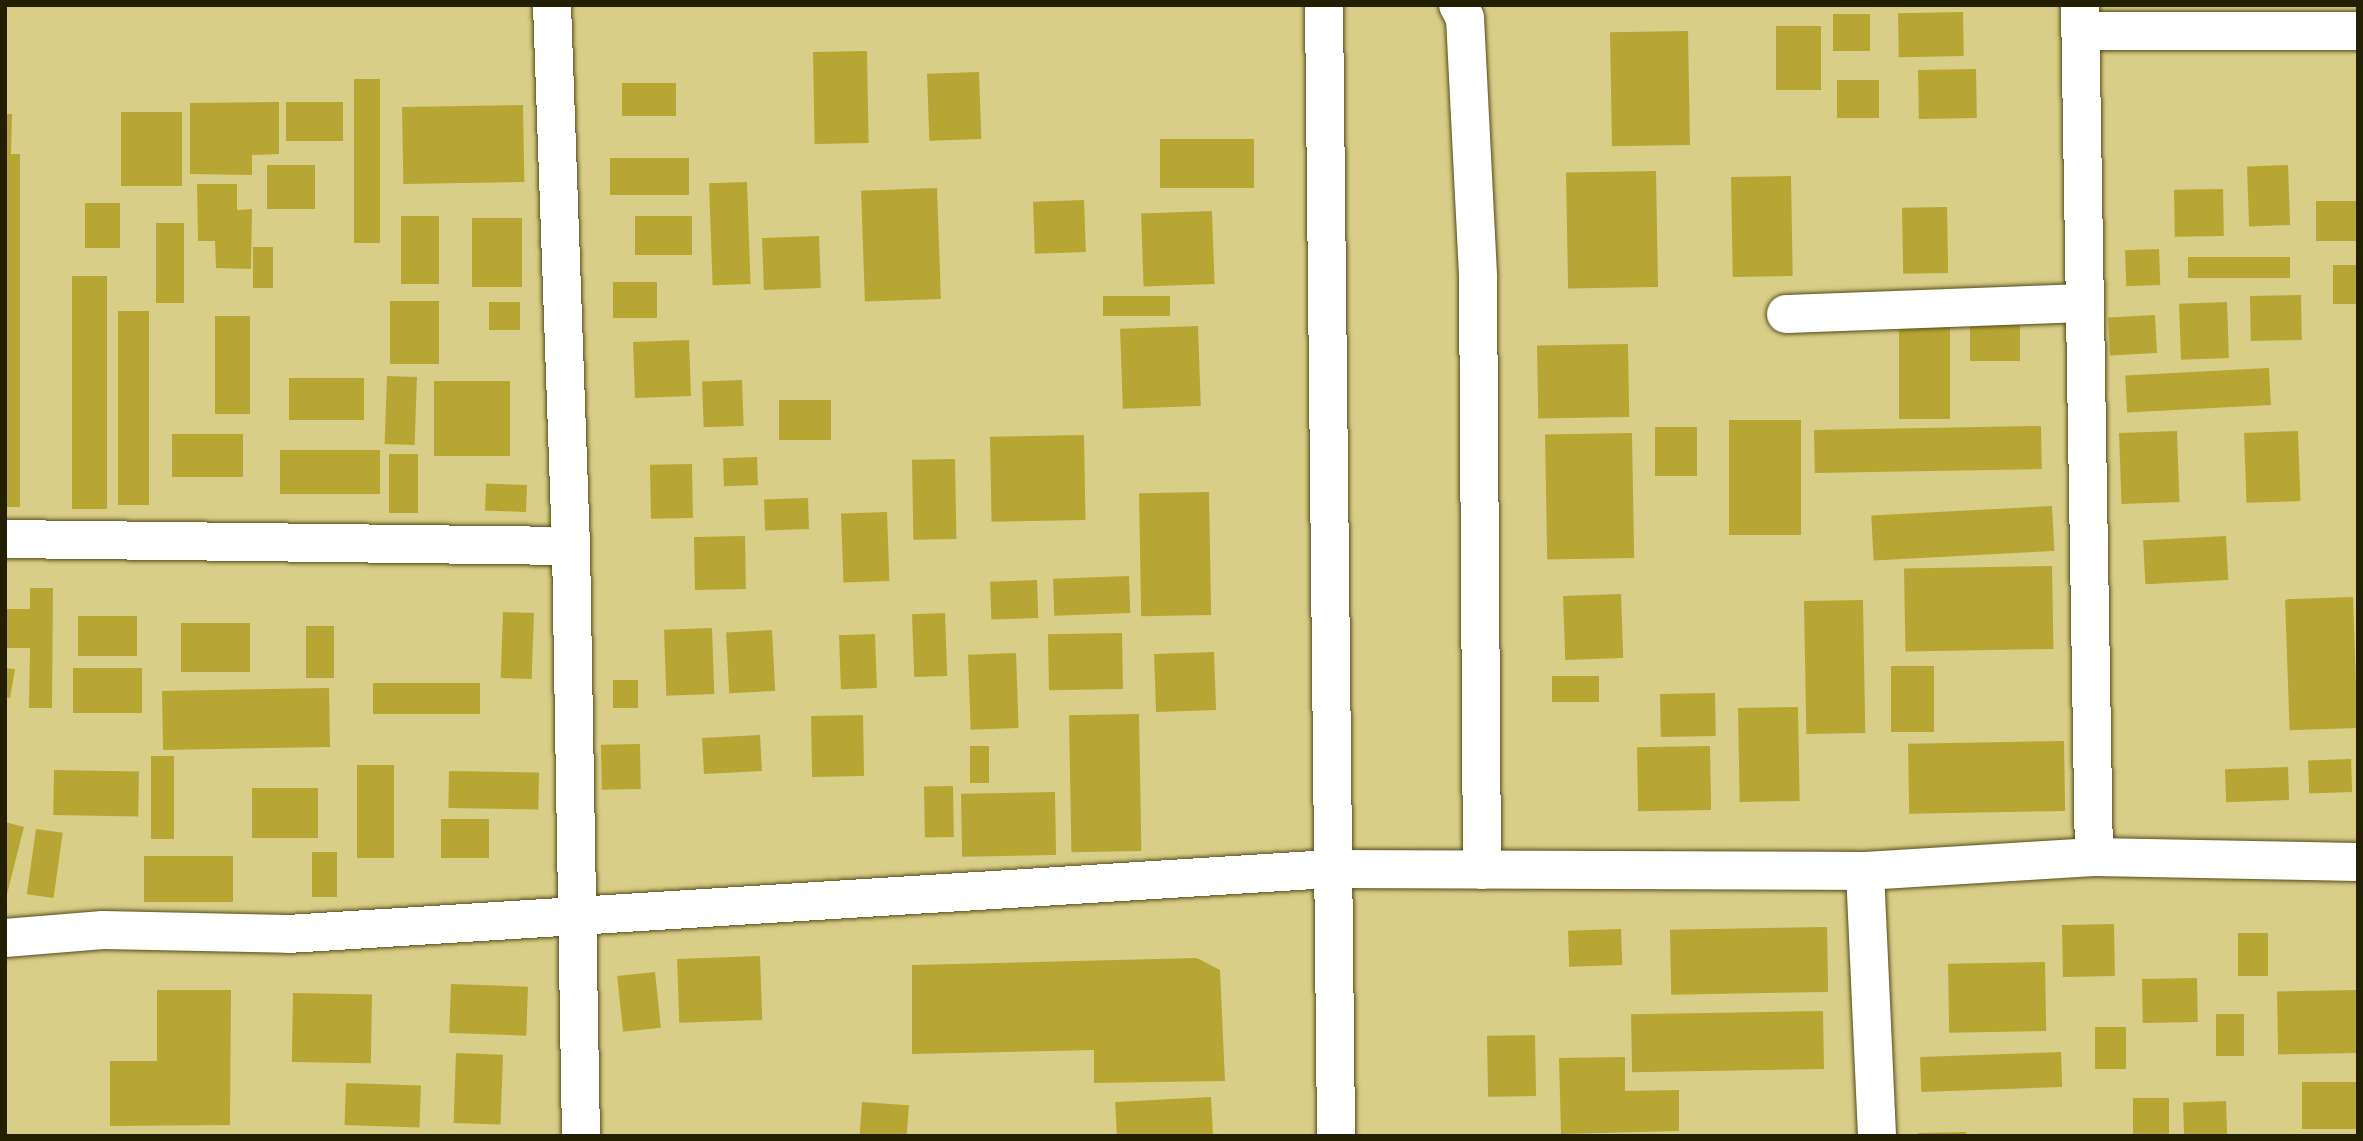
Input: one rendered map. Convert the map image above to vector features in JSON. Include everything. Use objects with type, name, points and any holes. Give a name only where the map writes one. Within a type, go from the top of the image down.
[{"type":"street","points":[[552,5],[571,547],[580,915],[581,1136]]},
{"type":"street","points":[[1324,5],[1331,869],[1336,1136]]},
{"type":"street","points":[[1458,5],[1465,18],[1478,279],[1482,870]]},
{"type":"street","points":[[2094,857],[2081,18],[2358,31]]},
{"type":"street","points":[[1786,314],[2085,303]]},
{"type":"street","points":[[5,539],[571,547]]},
{"type":"street","points":[[5,938],[103,930],[288,934],[1331,869],[1865,871],[2094,857],[2358,862]]},
{"type":"street","points":[[1865,871],[1877,1136]]},
{"type":"building","points":[[1963,12],[1964,56],[1899,57],[1898,13]]},
{"type":"building","points":[[1833,14],[1870,14],[1870,51],[1833,51]]},
{"type":"building","points":[[1776,26],[1821,26],[1821,90],[1776,90]]},
{"type":"building","points":[[1688,31],[1690,145],[1612,146],[1610,32]]},
{"type":"building","points":[[867,51],[869,143],[815,144],[813,52]]},
{"type":"building","points":[[1976,69],[1977,118],[1919,119],[1918,70]]},
{"type":"building","points":[[979,72],[981,139],[929,141],[927,74]]},
{"type":"building","points":[[354,79],[380,79],[380,243],[354,243]]},
{"type":"building","points":[[1837,80],[1879,80],[1879,118],[1837,118]]},
{"type":"building","points":[[622,83],[676,83],[676,116],[622,116]]},
{"type":"building","points":[[279,102],[279,154],[252,155],[252,175],[190,174],[190,103]]},
{"type":"building","points":[[286,102],[343,102],[343,141],[286,141]]},
{"type":"building","points":[[523,105],[524,182],[403,184],[402,107]]},
{"type":"building","points":[[121,112],[182,112],[182,186],[121,186]]},
{"type":"building","points":[[5,114],[12,114],[11,154],[20,154],[20,507],[5,507]]},
{"type":"building","points":[[1160,139],[1254,139],[1254,188],[1160,188]]},
{"type":"building","points":[[610,158],[689,158],[689,195],[610,195]]},
{"type":"building","points":[[267,165],[315,165],[315,209],[267,209]]},
{"type":"building","points":[[2288,165],[2290,225],[2249,226],[2247,166]]},
{"type":"building","points":[[1656,171],[1658,287],[1568,289],[1566,173]]},
{"type":"building","points":[[1791,176],[1793,276],[1733,277],[1731,177]]},
{"type":"building","points":[[747,182],[751,284],[713,285],[709,183]]},
{"type":"building","points":[[197,184],[237,184],[237,210],[252,209],[251,269],[216,268],[215,241],[198,241]]},
{"type":"building","points":[[937,188],[941,299],[865,302],[861,191]]},
{"type":"building","points":[[2223,189],[2224,236],[2175,237],[2174,190]]},
{"type":"building","points":[[1084,200],[1086,252],[1035,254],[1033,202]]},
{"type":"building","points":[[2316,201],[2358,201],[2358,241],[2316,241]]},
{"type":"building","points":[[85,203],[120,203],[120,248],[85,248]]},
{"type":"building","points":[[1947,207],[1948,273],[1903,274],[1902,208]]},
{"type":"building","points":[[1212,211],[1215,284],[1144,286],[1141,213]]},
{"type":"building","points":[[401,216],[439,216],[439,284],[401,284]]},
{"type":"building","points":[[635,216],[692,216],[692,255],[635,255]]},
{"type":"building","points":[[472,218],[522,218],[522,287],[472,287]]},
{"type":"building","points":[[156,223],[184,223],[184,303],[156,303]]},
{"type":"building","points":[[819,236],[821,288],[764,290],[762,238]]},
{"type":"building","points":[[253,247],[273,247],[273,288],[253,288]]},
{"type":"building","points":[[2159,249],[2160,285],[2126,286],[2125,250]]},
{"type":"building","points":[[2188,257],[2290,257],[2290,278],[2188,278]]},
{"type":"building","points":[[2333,265],[2358,265],[2358,304],[2333,304]]},
{"type":"building","points":[[72,276],[107,276],[107,509],[72,509]]},
{"type":"building","points":[[613,282],[657,282],[657,318],[613,318]]},
{"type":"building","points":[[2301,295],[2302,340],[2251,341],[2250,296]]},
{"type":"building","points":[[1103,296],[1170,296],[1170,316],[1103,316]]},
{"type":"building","points":[[390,301],[439,301],[439,364],[390,364]]},
{"type":"building","points":[[489,302],[520,302],[520,330],[489,330]]},
{"type":"building","points":[[2227,302],[2229,358],[2181,360],[2179,304]]},
{"type":"building","points":[[118,311],[149,311],[149,505],[118,505]]},
{"type":"building","points":[[1899,312],[1950,312],[1950,419],[1899,419]]},
{"type":"building","points":[[2155,315],[2157,353],[2110,355],[2108,317]]},
{"type":"building","points":[[215,316],[250,316],[250,414],[215,414]]},
{"type":"building","points":[[1970,322],[2020,322],[2020,361],[1970,361]]},
{"type":"building","points":[[1198,326],[1201,406],[1123,409],[1120,329]]},
{"type":"building","points":[[689,340],[691,396],[635,398],[633,342]]},
{"type":"building","points":[[1628,344],[1629,417],[1538,419],[1537,346]]},
{"type":"building","points":[[2269,368],[2271,405],[2127,412],[2125,376]]},
{"type":"building","points":[[387,376],[417,377],[415,445],[385,444]]},
{"type":"building","points":[[289,378],[364,378],[364,420],[289,420]]},
{"type":"building","points":[[742,380],[744,426],[704,427],[702,381]]},
{"type":"building","points":[[434,381],[510,381],[510,456],[434,456]]},
{"type":"building","points":[[779,400],[831,400],[831,440],[779,440]]},
{"type":"building","points":[[1729,420],[1801,420],[1801,535],[1729,535]]},
{"type":"building","points":[[2041,426],[2042,469],[1815,473],[1814,430]]},
{"type":"building","points":[[1655,427],[1697,427],[1697,476],[1655,476]]},
{"type":"building","points":[[2177,431],[2179,502],[2122,504],[2119,433]]},
{"type":"building","points":[[2298,431],[2300,501],[2246,503],[2244,433]]},
{"type":"building","points":[[1632,433],[1634,558],[1547,559],[1545,435]]},
{"type":"building","points":[[172,434],[243,434],[243,477],[172,477]]},
{"type":"building","points":[[1084,435],[1085,520],[991,522],[990,437]]},
{"type":"building","points":[[280,450],[380,450],[380,494],[280,494]]},
{"type":"building","points":[[389,454],[418,454],[418,513],[389,513]]},
{"type":"building","points":[[757,457],[758,485],[724,486],[723,458]]},
{"type":"building","points":[[955,459],[956,539],[913,540],[912,460]]},
{"type":"building","points":[[692,464],[693,518],[651,519],[650,465]]},
{"type":"building","points":[[486,484],[527,485],[526,512],[485,511]]},
{"type":"building","points":[[1209,492],[1211,615],[1141,616],[1139,493]]},
{"type":"building","points":[[808,498],[809,529],[765,531],[764,500]]},
{"type":"building","points":[[2052,506],[2054,551],[1874,560],[1871,515]]},
{"type":"building","points":[[887,512],[889,581],[843,583],[841,514]]},
{"type":"building","points":[[745,536],[746,589],[695,590],[694,537]]},
{"type":"building","points":[[2226,536],[2228,580],[2145,584],[2143,540]]},
{"type":"building","points":[[2052,566],[2053,649],[1905,652],[1904,569]]},
{"type":"building","points":[[1129,576],[1130,613],[1054,616],[1053,579]]},
{"type":"building","points":[[1037,580],[1038,618],[991,620],[990,582]]},
{"type":"building","points":[[30,588],[53,588],[52,708],[29,708],[30,648],[5,648],[5,609],[30,609]]},
{"type":"building","points":[[1621,594],[1623,658],[1565,660],[1563,596]]},
{"type":"building","points":[[2353,597],[2358,728],[2290,730],[2285,599]]},
{"type":"building","points":[[1863,600],[1865,733],[1806,734],[1804,601]]},
{"type":"building","points":[[503,612],[534,613],[532,679],[501,678]]},
{"type":"building","points":[[945,613],[947,676],[914,677],[912,614]]},
{"type":"building","points":[[78,616],[137,616],[137,656],[78,656]]},
{"type":"building","points":[[181,623],[250,623],[250,672],[181,672]]},
{"type":"building","points":[[306,626],[334,626],[334,678],[306,678]]},
{"type":"building","points":[[712,628],[714,694],[666,696],[664,630]]},
{"type":"building","points":[[772,630],[775,691],[729,693],[726,632]]},
{"type":"building","points":[[1122,633],[1123,689],[1049,690],[1048,634]]},
{"type":"building","points":[[875,634],[877,688],[841,689],[839,635]]},
{"type":"building","points":[[1214,652],[1216,710],[1156,712],[1154,654]]},
{"type":"building","points":[[1016,653],[1019,728],[971,730],[968,655]]},
{"type":"building","points":[[1891,666],[1934,666],[1934,732],[1891,732]]},
{"type":"building","points":[[5,668],[15,669],[10,698],[5,697]]},
{"type":"building","points":[[73,668],[142,668],[142,713],[73,713]]},
{"type":"building","points":[[1552,676],[1599,676],[1599,702],[1552,702]]},
{"type":"building","points":[[613,680],[638,680],[638,708],[613,708]]},
{"type":"building","points":[[373,683],[480,683],[480,714],[373,714]]},
{"type":"building","points":[[329,688],[330,747],[163,750],[162,691]]},
{"type":"building","points":[[1715,693],[1716,736],[1661,737],[1660,694]]},
{"type":"building","points":[[1798,707],[1800,801],[1740,802],[1738,708]]},
{"type":"building","points":[[1139,714],[1141,851],[1071,852],[1069,715]]},
{"type":"building","points":[[863,715],[864,776],[812,777],[811,716]]},
{"type":"building","points":[[760,735],[762,771],[704,774],[702,738]]},
{"type":"building","points":[[2064,741],[2065,811],[1909,814],[1908,744]]},
{"type":"building","points":[[640,744],[641,789],[602,790],[601,745]]},
{"type":"building","points":[[970,746],[989,746],[989,783],[970,783]]},
{"type":"building","points":[[1710,746],[1711,810],[1638,811],[1637,747]]},
{"type":"building","points":[[151,756],[174,756],[174,839],[151,839]]},
{"type":"building","points":[[2351,759],[2352,792],[2309,793],[2308,761]]},
{"type":"building","points":[[357,765],[394,765],[394,858],[357,858]]},
{"type":"building","points":[[2288,767],[2289,800],[2226,802],[2225,769]]},
{"type":"building","points":[[54,770],[139,771],[138,816],[53,815]]},
{"type":"building","points":[[449,771],[539,773],[538,810],[448,808]]},
{"type":"building","points":[[953,786],[954,837],[925,837],[924,787]]},
{"type":"building","points":[[252,788],[318,788],[318,838],[252,838]]},
{"type":"building","points":[[1055,792],[1056,855],[962,857],[961,794]]},
{"type":"building","points":[[441,819],[489,819],[489,858],[441,858]]},
{"type":"building","points":[[5,822],[24,827],[6,898],[5,898]]},
{"type":"building","points":[[36,829],[63,833],[54,898],[27,894]]},
{"type":"building","points":[[312,852],[337,852],[337,897],[312,897]]},
{"type":"building","points":[[144,856],[233,856],[233,902],[144,902]]},
{"type":"building","points":[[2114,924],[2115,976],[2063,977],[2062,925]]},
{"type":"building","points":[[1827,927],[1828,992],[1671,995],[1670,930]]},
{"type":"building","points":[[1621,929],[1622,965],[1569,967],[1568,931]]},
{"type":"building","points":[[2238,933],[2268,933],[2268,976],[2238,976]]},
{"type":"building","points":[[760,956],[762,1020],[679,1023],[677,959]]},
{"type":"building","points":[[1197,958],[1220,970],[1225,1081],[1094,1083],[1094,1050],[912,1054],[912,965]]},
{"type":"building","points":[[2045,962],[2046,1031],[1949,1033],[1948,964]]},
{"type":"building","points":[[655,972],[661,1028],[623,1032],[617,976]]},
{"type":"building","points":[[2197,978],[2198,1022],[2143,1023],[2142,979]]},
{"type":"building","points":[[451,984],[528,987],[526,1036],[449,1033]]},
{"type":"building","points":[[157,990],[231,990],[230,1125],[110,1126],[110,1061],[157,1061]]},
{"type":"building","points":[[2357,990],[2358,1053],[2278,1054],[2277,991]]},
{"type":"building","points":[[293,993],[372,994],[371,1063],[292,1062]]},
{"type":"building","points":[[1823,1011],[1824,1069],[1632,1072],[1631,1014]]},
{"type":"building","points":[[2216,1014],[2244,1014],[2244,1056],[2216,1056]]},
{"type":"building","points":[[2095,1027],[2126,1027],[2126,1069],[2095,1069]]},
{"type":"building","points":[[1535,1035],[1536,1096],[1488,1097],[1487,1036]]},
{"type":"building","points":[[2061,1052],[2062,1087],[1921,1092],[1920,1057]]},
{"type":"building","points":[[456,1053],[503,1055],[501,1125],[454,1123]]},
{"type":"building","points":[[1625,1057],[1625,1091],[1679,1090],[1679,1131],[1561,1134],[1559,1058]]},
{"type":"building","points":[[2302,1082],[2358,1082],[2358,1129],[2302,1129]]},
{"type":"building","points":[[346,1083],[421,1086],[419,1128],[345,1125]]},
{"type":"building","points":[[1211,1097],[1213,1136],[1117,1136],[1115,1102]]},
{"type":"building","points":[[2133,1098],[2169,1098],[2169,1136],[2133,1136]]},
{"type":"building","points":[[2226,1101],[2227,1136],[2184,1136],[2183,1103]]},
{"type":"building","points":[[862,1102],[909,1105],[907,1136],[860,1136]]},
{"type":"building","points":[[1966,1132],[1967,1136],[1918,1136],[1918,1133]]}]
